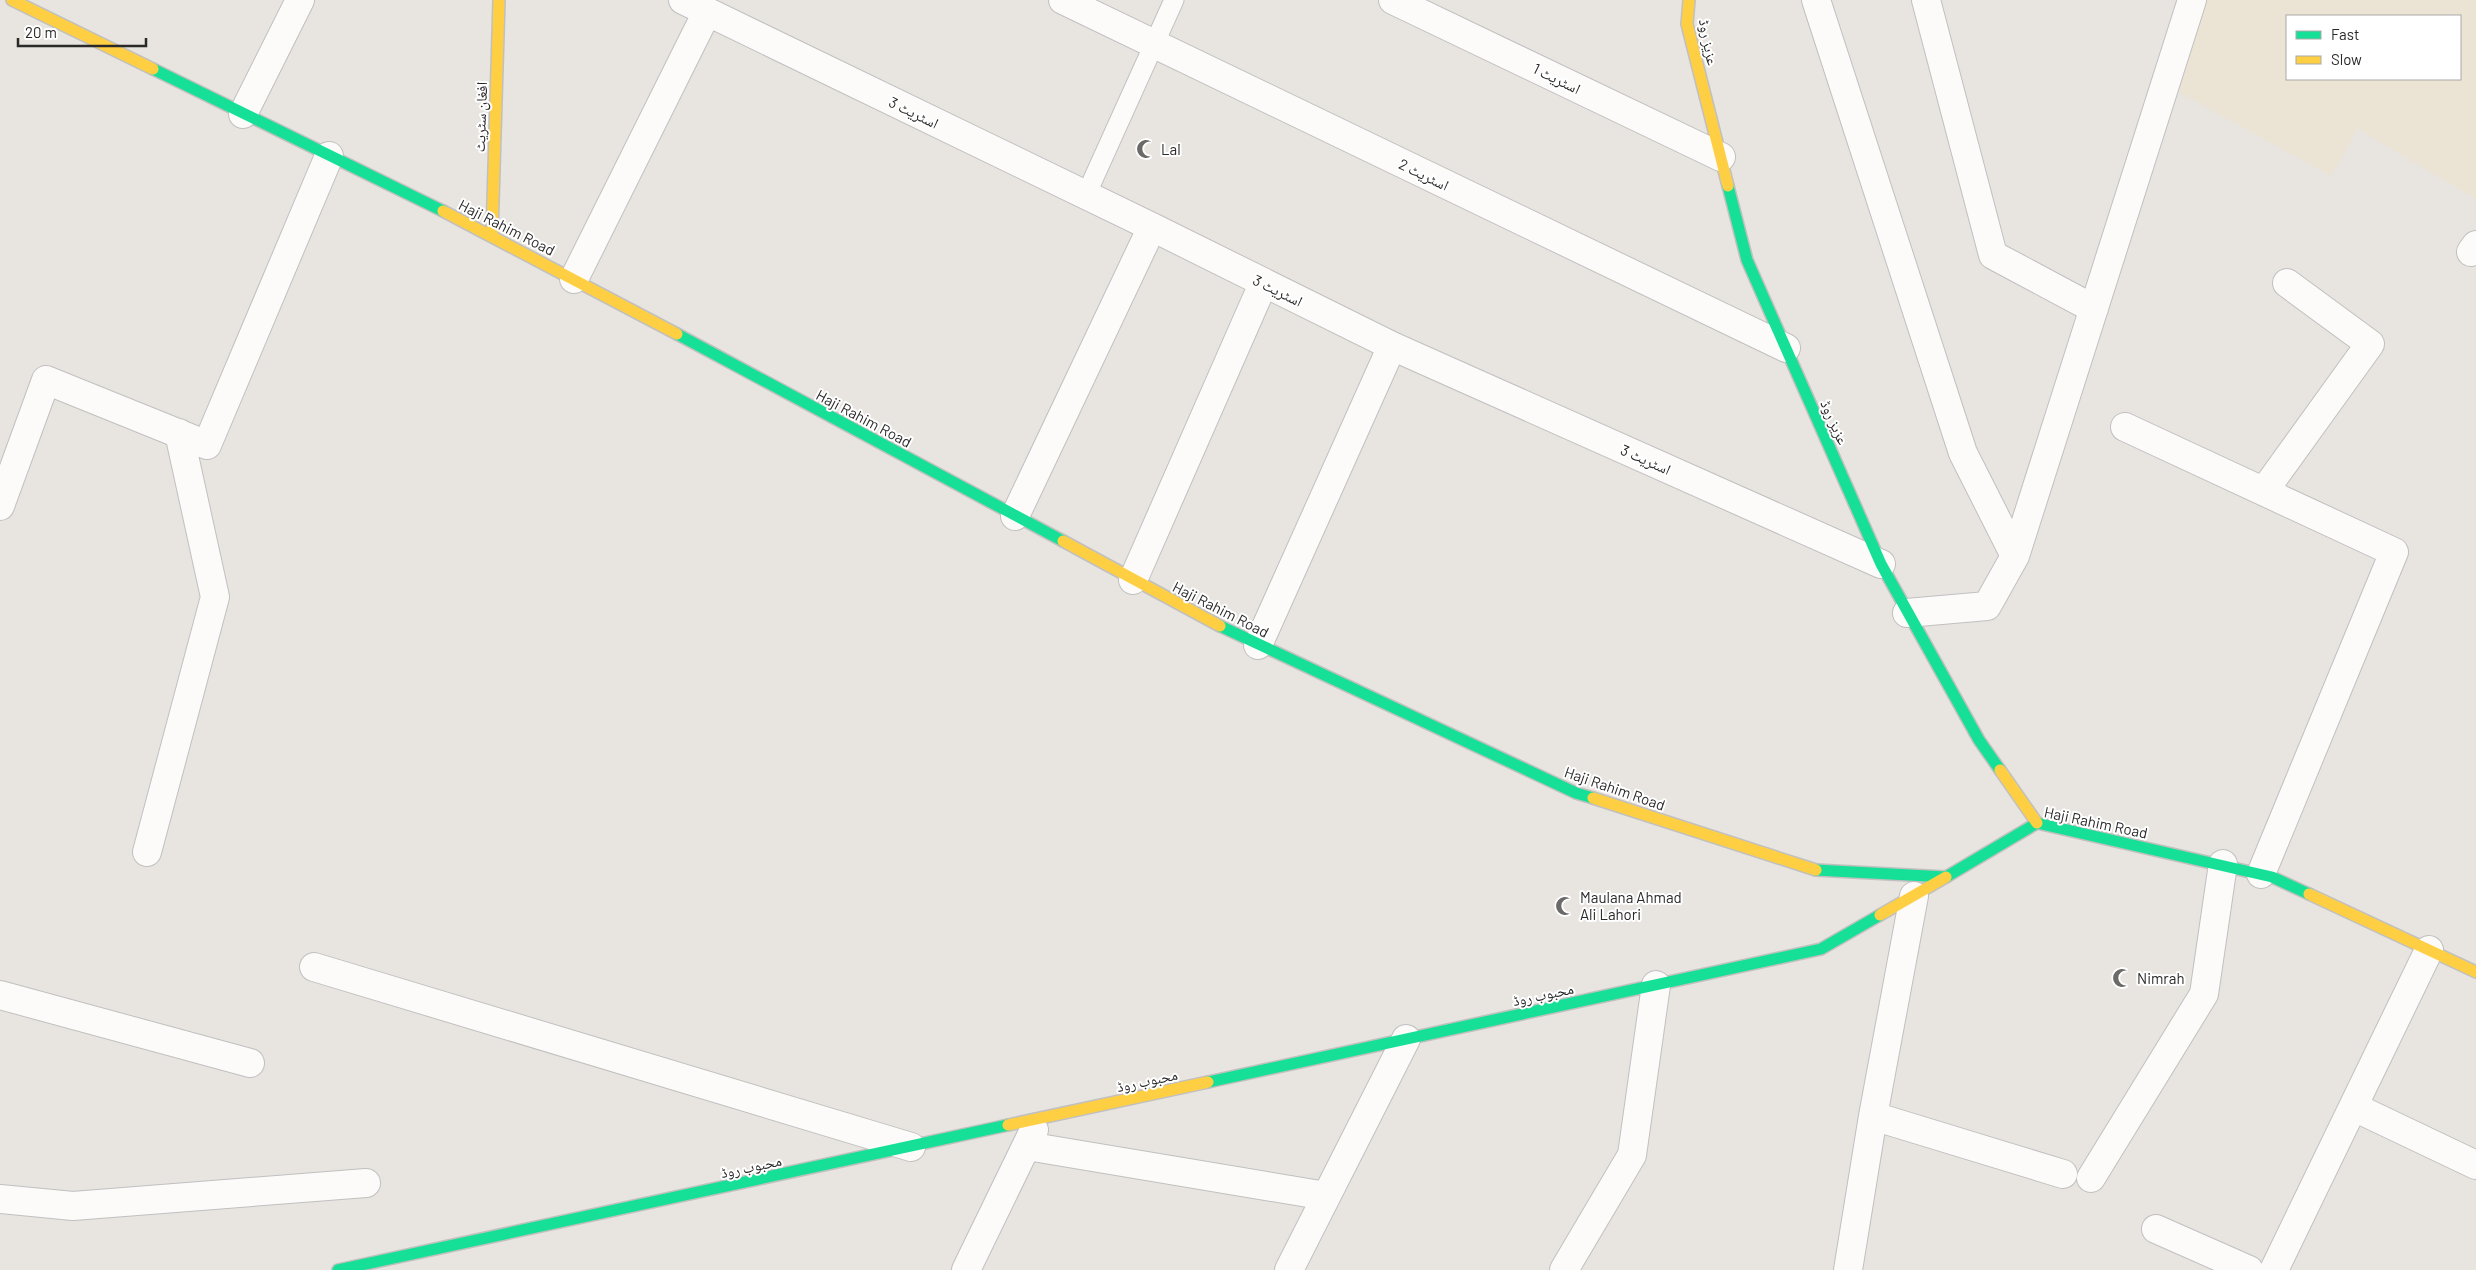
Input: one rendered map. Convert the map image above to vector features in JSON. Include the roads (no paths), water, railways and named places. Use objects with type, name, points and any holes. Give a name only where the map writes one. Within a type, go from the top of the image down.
[{"type":"main road","name":"Haji Rahim Road","points":[[12,0],[492,236],[1258,645],[1576,793],[1818,871],[1946,877],[2037,823],[2272,877],[2476,972]]},
{"type":"main road","name":"افغان سٹریٹ","points":[[492,236],[499,0]]},
{"type":"main road","name":"عزیز روڈ","points":[[1689,0],[1687,24],[1747,260],[1881,564],[1979,740],[2037,823]]},
{"type":"main road","name":"محبوب روڈ","points":[[338,1270],[1820,950],[1946,877]]},
{"type":"street","points":[[243,114],[300,0]]},
{"type":"street","name":"اسٹریٹ 2","points":[[1063,0],[1786,348]]},
{"type":"street","name":"اسٹریٹ 1","points":[[1393,0],[1721,157]]},
{"type":"street","points":[[1816,0],[1964,453],[2015,556]]},
{"type":"street","points":[[1926,0],[1993,255],[2094,309]]},
{"type":"street","points":[[1907,613],[1986,606],[2015,556],[2192,0]]},
{"type":"street","points":[[574,279],[695,6]]},
{"type":"street","name":"اسٹریٹ 3","points":[[695,6],[1152,227],[1263,284],[1392,346],[1881,564]]},
{"type":"street","points":[[0,506],[46,380],[207,445],[329,156]]},
{"type":"street","points":[[1015,516],[1152,227]]},
{"type":"street","points":[[2264,491],[2370,344],[2287,283]]},
{"type":"street","points":[[1134,580],[1263,284]]},
{"type":"street","points":[[1258,645],[1392,346]]},
{"type":"street","points":[[2125,427],[2394,552],[2261,874]]},
{"type":"street","points":[[147,852],[215,597],[178,433]]},
{"type":"street","points":[[2091,1178],[2204,994],[2222,864]]},
{"type":"street","points":[[1852,1268],[1873,1116],[1914,896]]},
{"type":"street","points":[[2274,1270],[2429,950]]},
{"type":"street","points":[[314,967],[911,1146]]},
{"type":"street","points":[[1564,1270],[1632,1155],[1656,985]]},
{"type":"street","points":[[0,995],[250,1063]]},
{"type":"street","points":[[1289,1270],[1406,1039]]},
{"type":"street","points":[[2354,1107],[2476,1165]]},
{"type":"street","points":[[1873,1116],[2063,1174]]},
{"type":"street","points":[[966,1270],[1040,1118]]},
{"type":"street","points":[[1027,1146],[1326,1196]]},
{"type":"street","points":[[0,1199],[73,1206],[366,1183]]},
{"type":"street","points":[[2156,1229],[2249,1270]]},
{"type":"lane","points":[[1086,195],[1174,0]]},
{"type":"place","name":"Lal","points":[[1146,149]]},
{"type":"place","name":"Maulana Ahmad Ali Lahori","points":[[1565,906]]},
{"type":"place","name":"Nimrah","points":[[2122,978]]}]
